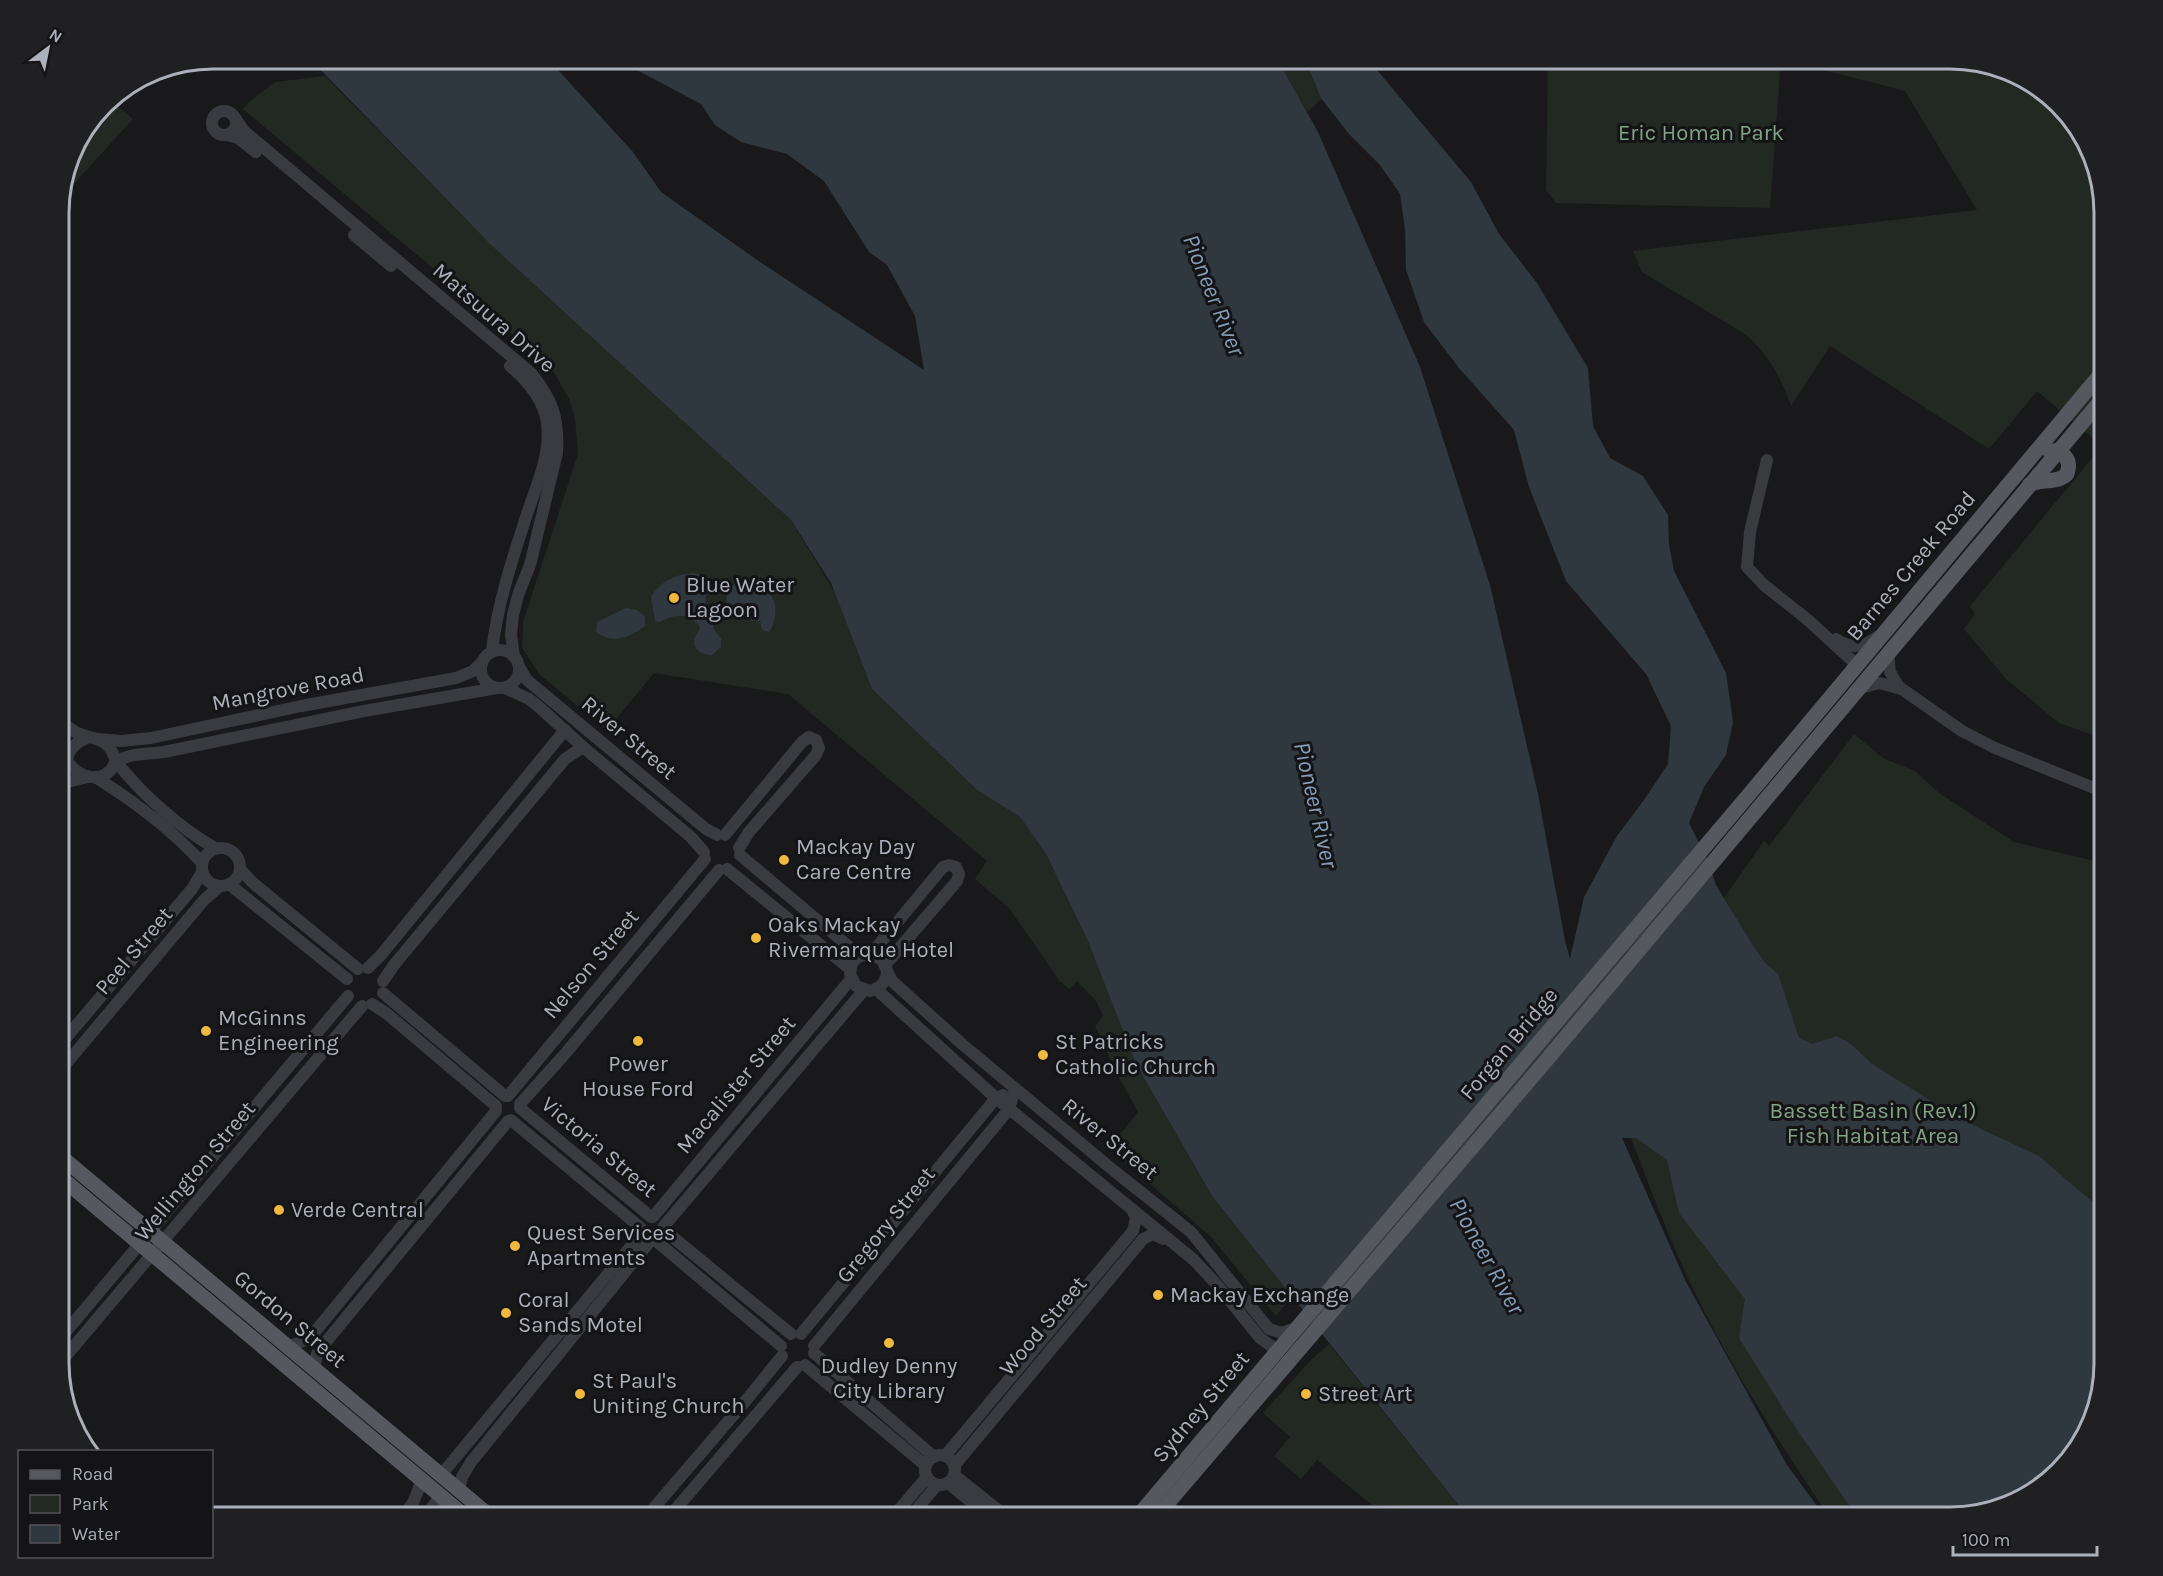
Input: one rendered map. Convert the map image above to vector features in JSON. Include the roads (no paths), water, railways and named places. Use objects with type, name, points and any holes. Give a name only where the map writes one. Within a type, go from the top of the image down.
[{"type":"main road","name":"Barnes Creek Road","points":[[1752,791],[2094,382]]},
{"type":"main road","name":"Barnes Creek Road","points":[[1763,803],[2094,409]]},
{"type":"main road","points":[[1957,546],[1986,522],[2044,454],[2058,450],[2067,457],[2069,462],[2066,475],[2058,480],[2044,480],[2029,484]]},
{"type":"main road","points":[[1857,665],[1871,662],[1947,572],[1972,553]]},
{"type":"main road","name":"Forgan Bridge","points":[[1300,1326],[1752,791]]},
{"type":"main road","name":"Forgan Bridge","points":[[1309,1340],[1763,803]]},
{"type":"main road","name":"Gordon Street","points":[[69,1165],[144,1237]]},
{"type":"main road","name":"Gordon Street","points":[[69,1183],[289,1347],[478,1507]]},
{"type":"main road","name":"Gordon Street","points":[[158,1248],[454,1507]]},
{"type":"main road","name":"Sydney Street","points":[[1146,1507],[1300,1326]]},
{"type":"main road","points":[[1278,1351],[1292,1352],[1309,1340]]},
{"type":"main road","name":"Sydney Street","points":[[1165,1507],[1309,1340]]},
{"type":"main road","points":[[1234,1402],[1250,1406]]},
{"type":"main road","points":[[389,1431],[400,1448],[435,1479],[441,1496]]},
{"type":"main road","points":[[441,1475],[445,1490],[463,1507]]},
{"type":"street","points":[[225,111],[233,114],[236,119],[235,128],[226,135],[218,134],[214,130],[213,117],[219,112],[225,111]]},
{"type":"street","name":"Matsuura Drive","points":[[236,119],[243,131],[531,373],[552,402],[558,435],[558,453],[530,566],[518,595],[512,623],[511,634],[517,662]]},
{"type":"street","name":"Matsuura Drive","points":[[226,135],[243,141],[520,374],[532,387],[542,404],[547,421],[546,451],[499,611],[492,651]]},
{"type":"street","points":[[1767,460],[1750,532],[1747,567],[1764,585],[1808,620],[1857,665]]},
{"type":"street","points":[[1808,620],[1852,647],[1862,646],[1889,627]]},
{"type":"street","points":[[492,651],[504,651],[517,662],[519,673],[514,682],[501,688],[491,687],[483,679],[481,673],[482,662],[492,651]]},
{"type":"street","points":[[1888,653],[1890,672],[1902,690],[1962,731],[1995,748],[2094,788]]},
{"type":"street","name":"Mangrove Road","points":[[94,738],[113,741],[144,739],[301,706],[456,678],[473,671],[482,662]]},
{"type":"street","name":"River Street","points":[[517,662],[527,680],[705,829],[721,835]]},
{"type":"street","points":[[1858,688],[1878,683],[1902,690]]},
{"type":"street","name":"River Street","points":[[501,688],[529,699],[691,837],[705,855]]},
{"type":"street","name":"Mangrove Road","points":[[116,761],[134,755],[164,752],[345,715],[501,688]]},
{"type":"street","points":[[69,728],[110,747],[116,761],[138,787],[192,834],[215,848],[224,848],[234,853],[240,869],[253,883],[363,968],[377,972],[383,987],[507,1096],[515,1099],[520,1106],[518,1116],[510,1120],[325,1343],[317,1354],[314,1368]]},
{"type":"street","points":[[347,979],[381,955],[565,730]]},
{"type":"street","points":[[723,870],[736,864],[749,832],[816,755],[819,748],[816,740],[808,737],[802,742],[721,835],[708,841],[705,855],[713,868],[723,870],[851,974],[856,986],[870,990],[884,982],[886,968],[957,881],[959,874],[956,867],[949,865],[943,867],[909,911],[866,955]]},
{"type":"street","points":[[69,751],[80,741],[94,738]]},
{"type":"street","points":[[367,1005],[381,998],[383,987],[394,965],[566,759],[583,747]]},
{"type":"street","points":[[69,782],[102,777],[109,772],[116,761]]},
{"type":"street","points":[[69,764],[78,774],[92,777],[125,797],[190,850],[209,882],[224,885],[347,979]]},
{"type":"street","points":[[721,835],[734,839],[740,851],[866,955]]},
{"type":"street","points":[[202,868],[206,854],[215,848]]},
{"type":"street","name":"Nelson Street","points":[[507,1096],[705,855]]},
{"type":"street","name":"Peel Street","points":[[69,1034],[192,889],[202,868]]},
{"type":"street","points":[[224,885],[236,878],[240,869]]},
{"type":"street","name":"Nelson Street","points":[[520,1106],[723,870]]},
{"type":"street","name":"Peel Street","points":[[69,1060],[204,900],[224,885]]},
{"type":"street","points":[[909,911],[922,922]]},
{"type":"street","points":[[851,974],[855,959],[866,955],[877,956],[886,968]]},
{"type":"street","name":"River Street","points":[[886,968],[892,981],[1015,1090],[1196,1236],[1269,1329],[1284,1333],[1300,1326]]},
{"type":"street","name":"Macalister Street","points":[[652,1217],[851,974]]},
{"type":"street","points":[[347,979],[348,996],[356,1004],[367,1005],[386,1013],[496,1108],[500,1118],[510,1120]]},
{"type":"street","name":"River Street","points":[[870,990],[1009,1109],[1174,1243],[1218,1286],[1260,1338],[1278,1351]]},
{"type":"street","name":"Macalister Street","points":[[664,1228],[870,990]]},
{"type":"street","name":"Wellington Street","points":[[69,1328],[348,996]]},
{"type":"street","name":"Wellington Street","points":[[69,1352],[367,1005]]},
{"type":"street","name":"Gregory Street","points":[[796,1334],[996,1098],[1015,1090]]},
{"type":"street","name":"Gregory Street","points":[[814,1350],[992,1131],[1009,1109],[1015,1090]]},
{"type":"street","points":[[289,1347],[307,1340],[314,1333],[496,1108],[499,1100],[507,1096]]},
{"type":"street","name":"Victoria Street","points":[[520,1106],[652,1217]]},
{"type":"street","name":"Victoria Street","points":[[510,1120],[782,1351]]},
{"type":"street","points":[[978,1120],[988,1121],[992,1131]]},
{"type":"street","name":"Wood Street","points":[[990,1411],[1017,1390],[1048,1352],[1134,1229],[1136,1216],[1128,1205]]},
{"type":"street","points":[[1167,1212],[1175,1227],[1189,1241],[1185,1246],[1174,1243]]},
{"type":"street","points":[[441,1475],[647,1235],[662,1235],[664,1228],[661,1221],[652,1217],[643,1222],[647,1235]]},
{"type":"street","name":"Victoria Street","points":[[664,1228],[796,1334]]},
{"type":"street","name":"Wood Street","points":[[904,1507],[941,1470],[990,1411],[1007,1382],[1038,1344],[1145,1237],[1154,1234],[1174,1243]]},
{"type":"street","points":[[459,1490],[462,1477],[471,1462],[647,1235]]},
{"type":"street","points":[[314,1333],[314,1342],[325,1343]]},
{"type":"street","points":[[655,1507],[796,1334],[809,1338],[814,1350],[978,1507]]},
{"type":"street","points":[[1038,1344],[1048,1352]]},
{"type":"street","points":[[679,1507],[814,1350]]},
{"type":"street","points":[[782,1351],[788,1363],[801,1366],[992,1507]]},
{"type":"street","points":[[1007,1382],[1017,1390]]},
{"type":"street","points":[[460,1453],[460,1462],[463,1465],[471,1462]]},
{"type":"street","name":"Wood Street","points":[[917,1507],[941,1470]]},
{"type":"street","points":[[408,1507],[422,1480]]},
{"type":"street","points":[[432,1507],[441,1496]]},
{"type":"water","name":"Pioneer River","points":[[320,69],[557,69],[633,152],[661,192],[760,262],[924,370],[915,316],[887,265],[869,252],[824,181],[787,154],[741,142],[715,125],[701,104],[635,69],[1283,69],[1318,132],[1420,367],[1490,585],[1538,794],[1570,959],[1584,897],[1617,836],[1668,764],[1671,726],[1646,674],[1566,581],[1529,487],[1514,430],[1459,368],[1424,322],[1406,270],[1405,229],[1400,194],[1380,165],[1349,134],[1321,98],[1309,69],[1377,70],[1471,182],[1499,234],[1537,283],[1588,368],[1593,426],[1610,458],[1643,476],[1668,515],[1669,544],[1674,571],[1726,673],[1733,722],[1726,755],[1704,787],[1689,823],[1708,861],[1716,885],[1765,963],[1778,974],[1799,1038],[1812,1044],[1837,1036],[1851,1044],[1872,1064],[1960,1119],[2039,1156],[2094,1203],[2093,1382],[2079,1427],[2064,1451],[2052,1465],[2030,1483],[1987,1502],[1950,1507],[1850,1507],[1789,1418],[1739,1338],[1745,1299],[1679,1213],[1667,1160],[1636,1138],[1622,1138],[1686,1282],[1787,1465],[1818,1507],[1460,1507],[1212,1196],[1136,1064],[1087,939],[1046,854],[1020,817],[977,790],[872,689],[831,583],[791,520],[491,245]]},
{"type":"water","points":[[693,573],[700,575],[706,582],[707,606],[715,620],[713,628],[721,639],[721,647],[712,655],[703,653],[694,645],[694,639],[700,627],[690,618],[680,616],[655,621],[651,597],[655,591],[669,580]]},
{"type":"water","points":[[744,580],[762,585],[773,598],[775,615],[769,632],[762,630],[760,621],[745,620],[747,612],[744,607],[731,607],[727,604],[730,588]]},
{"type":"water","points":[[626,608],[637,610],[645,617],[645,626],[634,633],[615,639],[596,632],[597,622]]},
{"type":"place","name":"Blue Water Lagoon","points":[[674,598]]},
{"type":"place","name":"Mackay Day Care Centre","points":[[784,860]]},
{"type":"place","name":"Oaks Mackay Rivermarque Hotel","points":[[756,938]]},
{"type":"place","name":"McGinns Engineering","points":[[206,1031]]},
{"type":"place","name":"Power House Ford","points":[[638,1041]]},
{"type":"place","name":"St Patricks Catholic Church","points":[[1043,1055]]},
{"type":"place","name":"Verde Central","points":[[279,1210]]},
{"type":"place","name":"Quest Services Apartments","points":[[515,1246]]},
{"type":"place","name":"Mackay Exchange","points":[[1158,1295]]},
{"type":"place","name":"Coral Sands Motel","points":[[506,1313]]},
{"type":"place","name":"Dudley Denny City Library","points":[[889,1343]]},
{"type":"place","name":"St Paul's Uniting Church","points":[[580,1394]]},
{"type":"place","name":"Street Art","points":[[1306,1394]]},
{"type":"park label","name":"Eric Homan Park","points":[[1701,133]]},
{"type":"park label","name":"Bassett Basin (Rev.1) Fish Habitat Area","points":[[1873,1124]]}]
